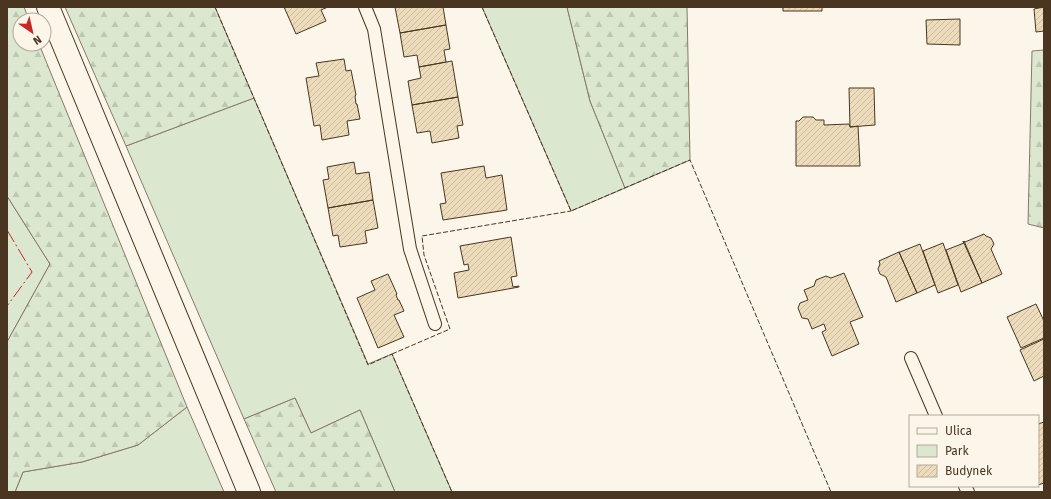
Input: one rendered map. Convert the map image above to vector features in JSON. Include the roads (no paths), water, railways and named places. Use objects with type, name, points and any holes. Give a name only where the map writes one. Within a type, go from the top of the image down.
[{"type":"street","points":[[48,7],[249,492]]},
{"type":"lane","points":[[365,7],[374,29],[410,250],[435,324]]},
{"type":"lane","points":[[911,358],[936,415]]}]
